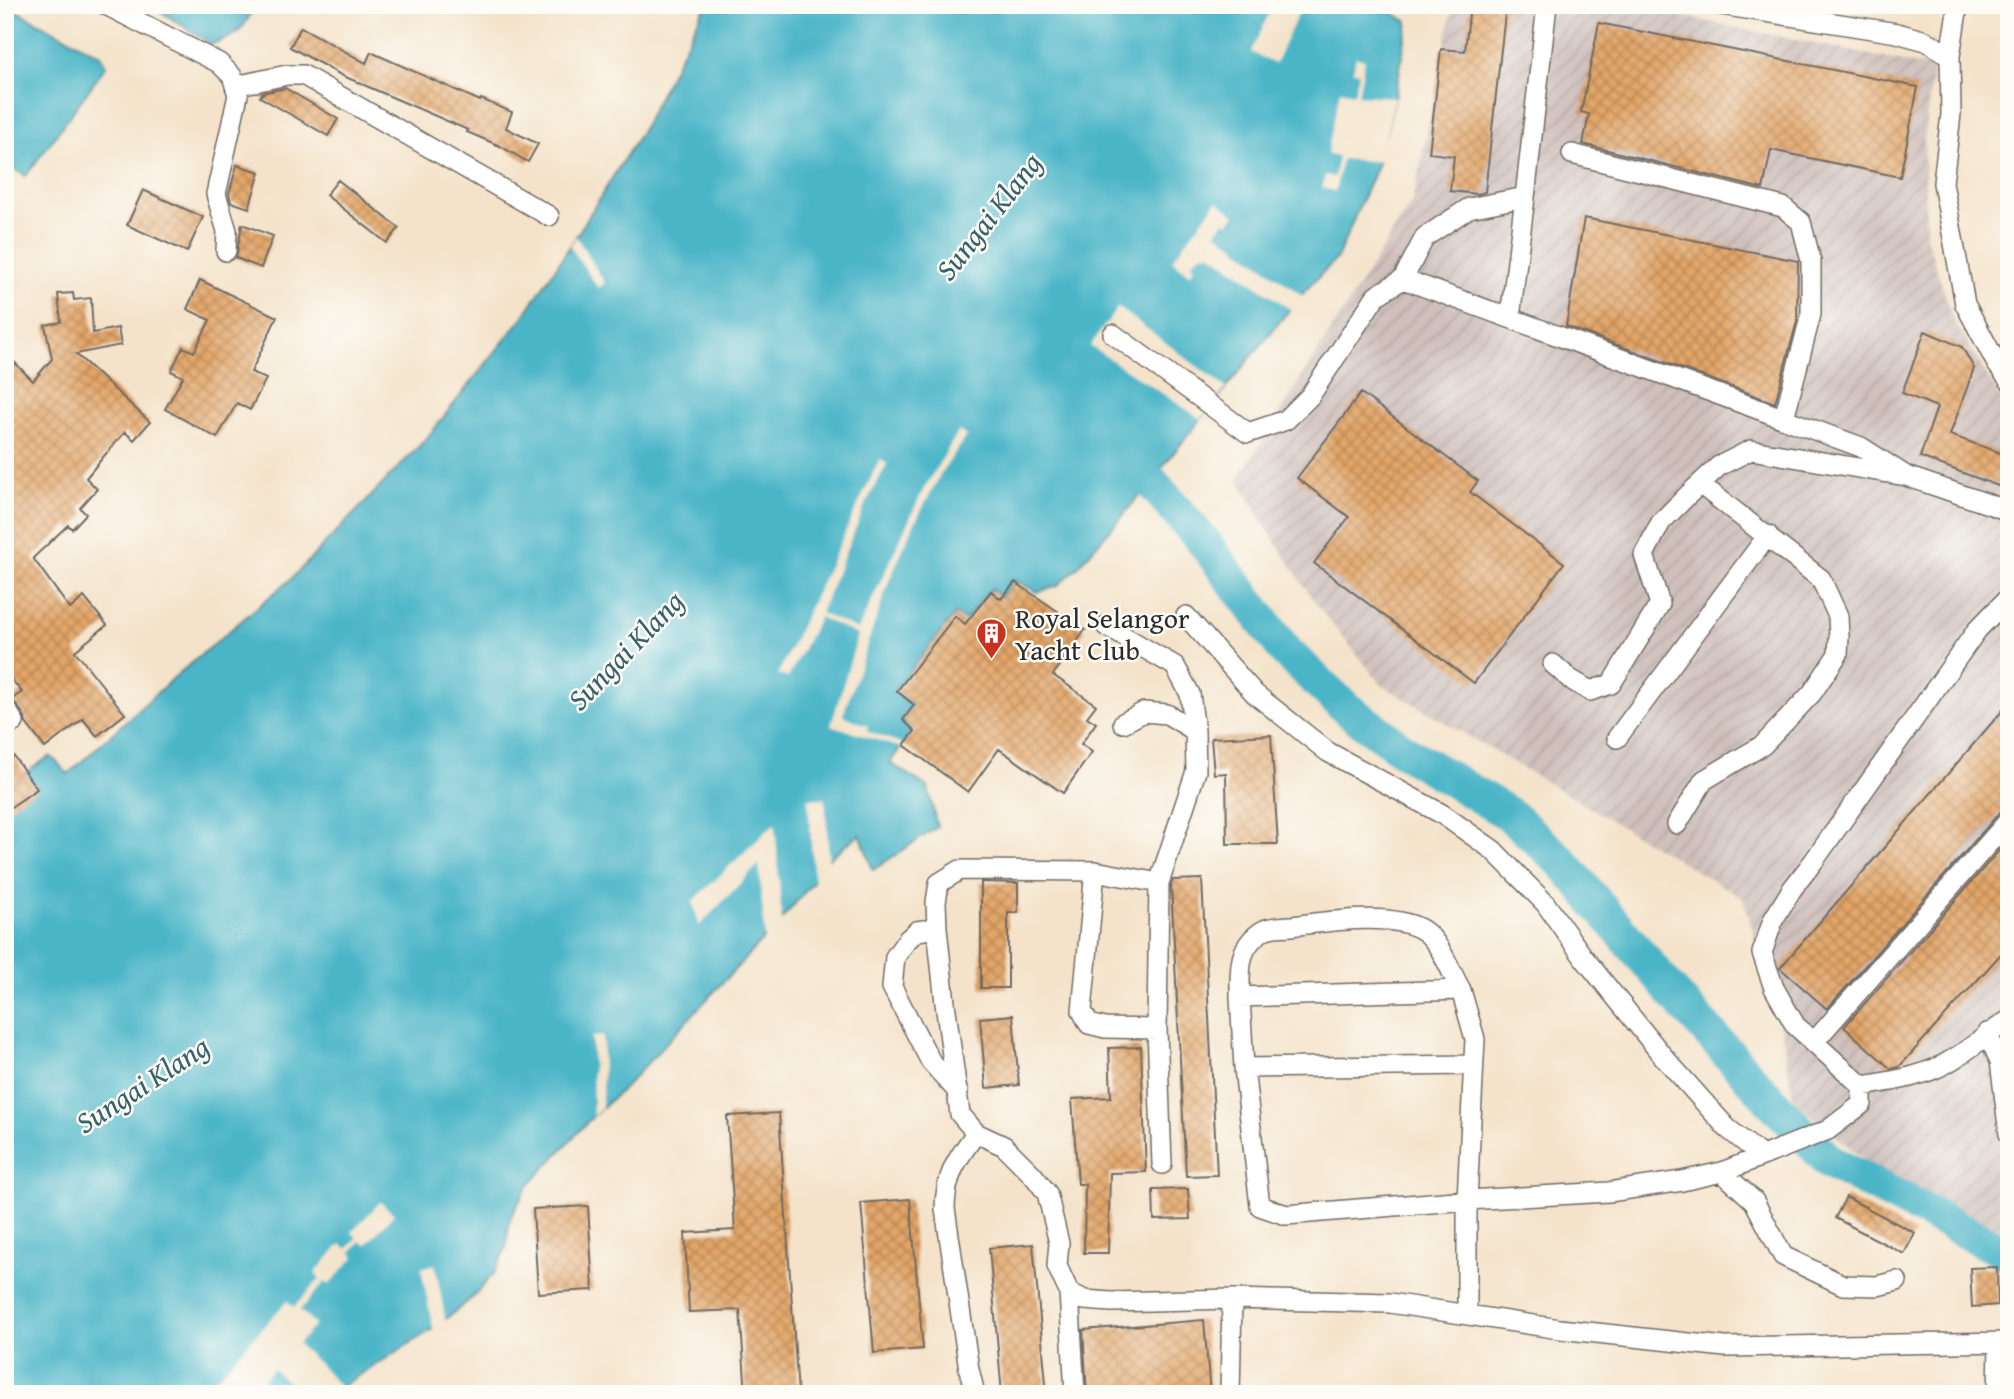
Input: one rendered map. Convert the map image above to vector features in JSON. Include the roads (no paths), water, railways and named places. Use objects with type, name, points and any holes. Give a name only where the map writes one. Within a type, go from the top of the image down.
[{"type":"street","points":[[106,5],[219,63],[232,76],[238,95],[216,194],[227,231],[226,251]]},
{"type":"street","points":[[1510,318],[1546,5]]},
{"type":"street","points":[[1721,5],[1897,33],[1926,40],[1950,56]]},
{"type":"street","points":[[1958,5],[1950,56],[1951,114],[1944,183],[1965,304],[1997,364],[2009,380]]},
{"type":"street","points":[[235,86],[287,75],[303,75],[550,216]]},
{"type":"street","points":[[1572,154],[1783,207],[1801,222],[1811,261],[1811,314],[1784,418]]},
{"type":"street","points":[[1113,334],[1248,433],[1286,420],[1310,397],[1376,296],[1403,279],[1425,237],[1469,208],[1525,197]]},
{"type":"street","points":[[1403,279],[1861,447],[1906,477]]},
{"type":"street","points":[[1553,664],[1590,691],[1611,684],[1660,604],[1644,555],[1661,522],[1720,466],[1751,450],[1906,477],[2009,511]]},
{"type":"street","points":[[1677,824],[1704,780],[1763,745],[1812,693],[1838,654],[1838,616],[1821,579],[1700,484]]},
{"type":"street","points":[[1617,738],[1768,535]]},
{"type":"street","points":[[1467,1314],[1467,1200],[1475,1039],[1461,990],[1435,943],[1426,932],[1408,923],[1345,919],[1266,929],[1250,944],[1241,958],[1240,997],[1244,1068],[1260,1206],[1286,1215],[1467,1200],[1609,1192],[1682,1181],[1722,1172],[1828,1130],[1862,1104],[1862,1086],[1795,1025],[1774,988],[1762,953],[1773,920],[1792,889],[1814,862],[1977,630],[2009,597]]},
{"type":"street","points":[[1186,616],[1255,694],[1328,752],[1442,814],[1493,850],[1545,903],[1662,1055],[1727,1128],[1762,1156]]},
{"type":"street","points":[[1106,626],[1175,666],[1189,694],[1195,731],[1196,771],[1159,883],[1157,1029],[1162,1164]]},
{"type":"street","points":[[1123,723],[1144,712],[1167,714],[1195,731]]},
{"type":"street","points":[[1813,1043],[2009,820]]},
{"type":"street","points":[[1075,1394],[1069,1292],[1056,1266],[1059,1243],[1047,1193],[1004,1146],[976,1133],[960,1114],[937,928],[936,902],[939,883],[960,870],[1095,871],[1159,883]]},
{"type":"street","points":[[1095,871],[1082,1011],[1090,1024],[1105,1028],[1157,1029]]},
{"type":"street","points":[[937,928],[916,931],[907,940],[895,957],[892,987],[931,1062],[958,1093]]},
{"type":"street","points":[[1240,997],[1461,990]]},
{"type":"street","points":[[1862,1086],[1911,1078],[1954,1059],[1987,1033],[2009,1020]]},
{"type":"street","points":[[1987,1033],[2000,1061],[2009,1134]]},
{"type":"street","points":[[1244,1068],[1474,1065]]},
{"type":"street","points":[[975,1394],[944,1209],[945,1187],[956,1162],[976,1133]]},
{"type":"street","points":[[1722,1172],[1754,1201],[1783,1256],[1843,1285],[1877,1286],[1897,1280]]},
{"type":"street","points":[[1069,1292],[1084,1300],[1111,1302],[1232,1299],[1391,1303],[1560,1329],[1725,1347],[2004,1343],[1998,1394]]},
{"type":"street","points":[[1230,1394],[1232,1299]]},
{"type":"water","points":[[5,5],[100,55],[106,66],[26,176],[8,166],[5,167]]},
{"type":"water","points":[[254,5],[248,20],[239,31],[211,44],[152,6]]},
{"type":"water","name":"Sungai Klang","points":[[706,5],[1379,5],[1408,22],[1395,97],[1379,161],[1337,258],[1302,294],[1130,507],[1075,570],[1057,586],[1037,592],[1015,580],[1001,597],[991,589],[965,621],[955,614],[894,691],[912,705],[901,720],[912,731],[890,763],[928,787],[937,827],[873,870],[860,834],[828,859],[814,881],[782,919],[528,1186],[510,1218],[506,1248],[494,1273],[472,1298],[433,1329],[333,1394],[5,1394],[5,786],[49,757],[68,774],[170,681],[292,578],[426,439],[523,317],[570,246],[642,130]]},
{"type":"waterway","points":[[1119,445],[1203,541],[1287,653],[1348,710],[1407,753],[1509,814],[1562,862],[1672,992],[1830,1162],[2009,1254]]},
{"type":"place","name":"Royal Selangor Yacht Club","points":[[992,660]]}]
